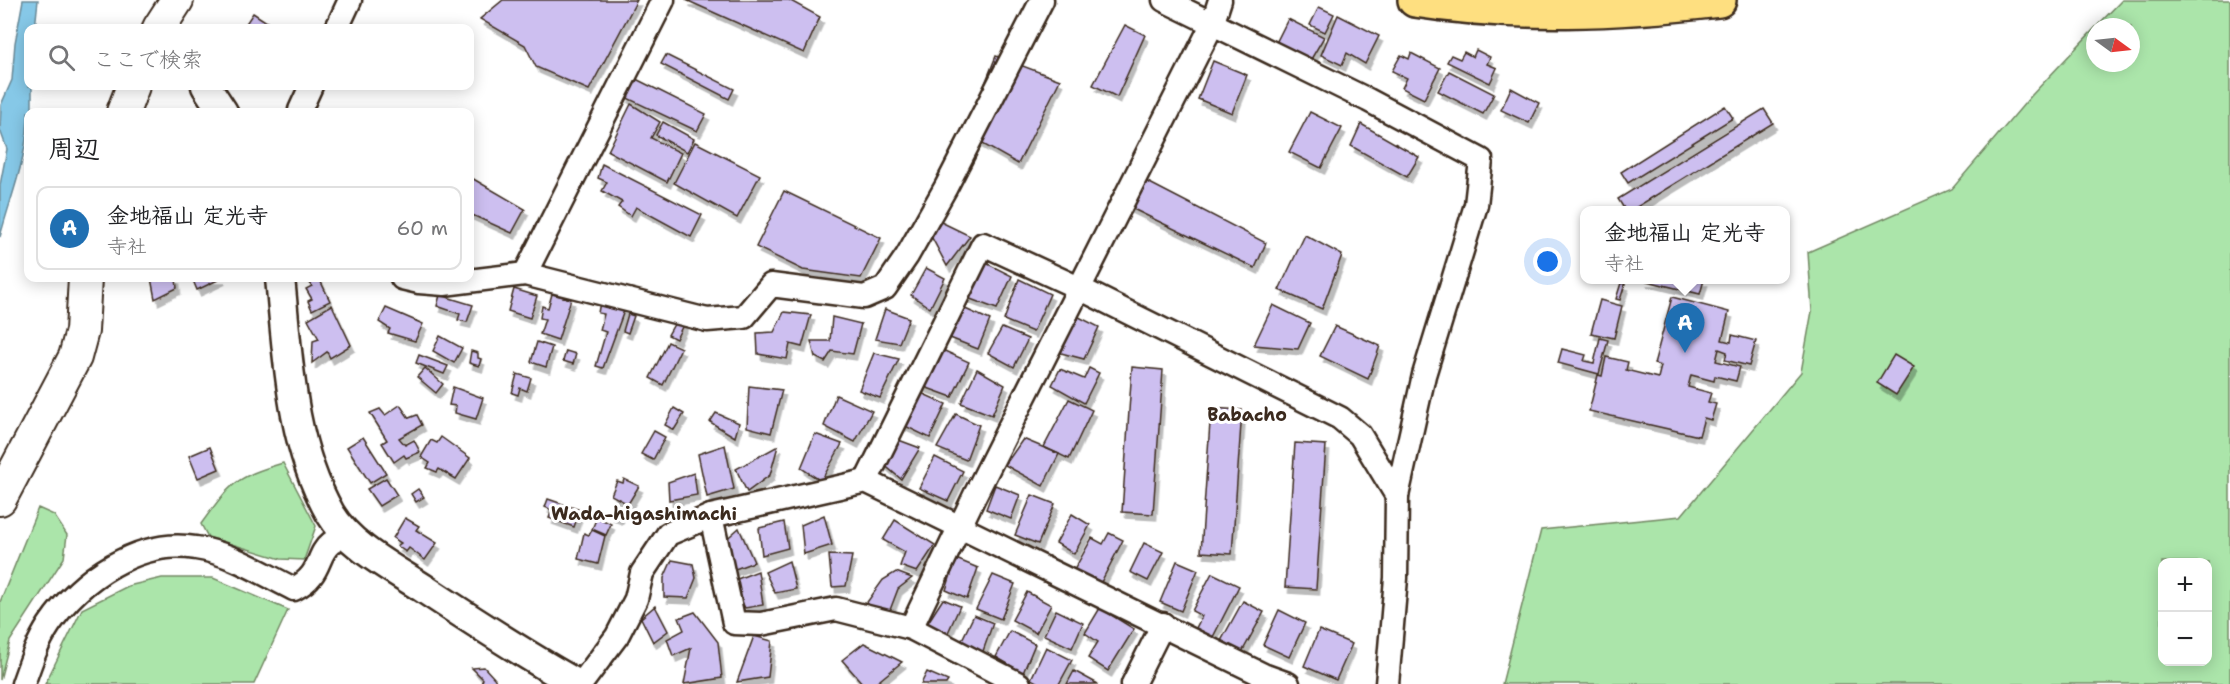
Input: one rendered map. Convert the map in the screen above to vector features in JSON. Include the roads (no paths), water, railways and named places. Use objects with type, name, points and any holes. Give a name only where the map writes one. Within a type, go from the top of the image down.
[{"type":"highway","points":[[1415,0],[1518,10],[1633,10],[1719,0]]},
{"type":"main road","points":[[162,24],[177,0]]},
{"type":"main road","points":[[125,108],[131,90]]},
{"type":"main road","points":[[0,499],[75,357],[82,331],[85,282]]},
{"type":"street","points":[[339,24],[350,0]]},
{"type":"street","points":[[525,274],[663,0]]},
{"type":"street","points":[[474,280],[525,274],[707,320],[744,317],[771,285],[864,297],[885,288],[908,256],[1042,0]]},
{"type":"street","points":[[1164,0],[1368,100],[1480,160],[1476,205],[1424,375],[1396,496],[1396,578],[1387,684]]},
{"type":"street","points":[[911,628],[1212,25],[1220,0]]},
{"type":"street","points":[[209,90],[220,108]]},
{"type":"street","points":[[301,108],[309,90]]},
{"type":"street","points":[[866,480],[983,244],[1081,289],[1340,418],[1360,435],[1396,496]]},
{"type":"street","points":[[280,282],[293,402],[312,470],[331,514],[349,535],[376,557],[519,651],[579,684],[617,636],[636,598],[642,573],[668,534],[711,516],[866,480],[1279,683]]},
{"type":"street","points":[[430,282],[444,284],[460,282]]},
{"type":"street","points":[[711,516],[734,623],[761,624],[836,609],[911,628],[1019,684]]},
{"type":"street","points":[[23,684],[33,655],[48,626],[70,599],[109,567],[136,554],[172,546],[196,548],[225,555],[294,589],[315,573],[329,544],[349,535]]},
{"type":"street","points":[[1133,684],[1163,624]]},
{"type":"water","points":[[23,0],[38,0],[35,24],[24,24],[24,90],[32,90],[32,108],[24,108],[24,150],[0,237],[0,185],[7,149],[0,130],[1,105],[12,80],[15,43]]},
{"type":"place","name":"金地福山 定光寺","points":[[1685,353]]},
{"type":"district","name":"Babacho","points":[[1247,415]]},
{"type":"district","name":"Wada-higashimachi","points":[[644,514]]}]
